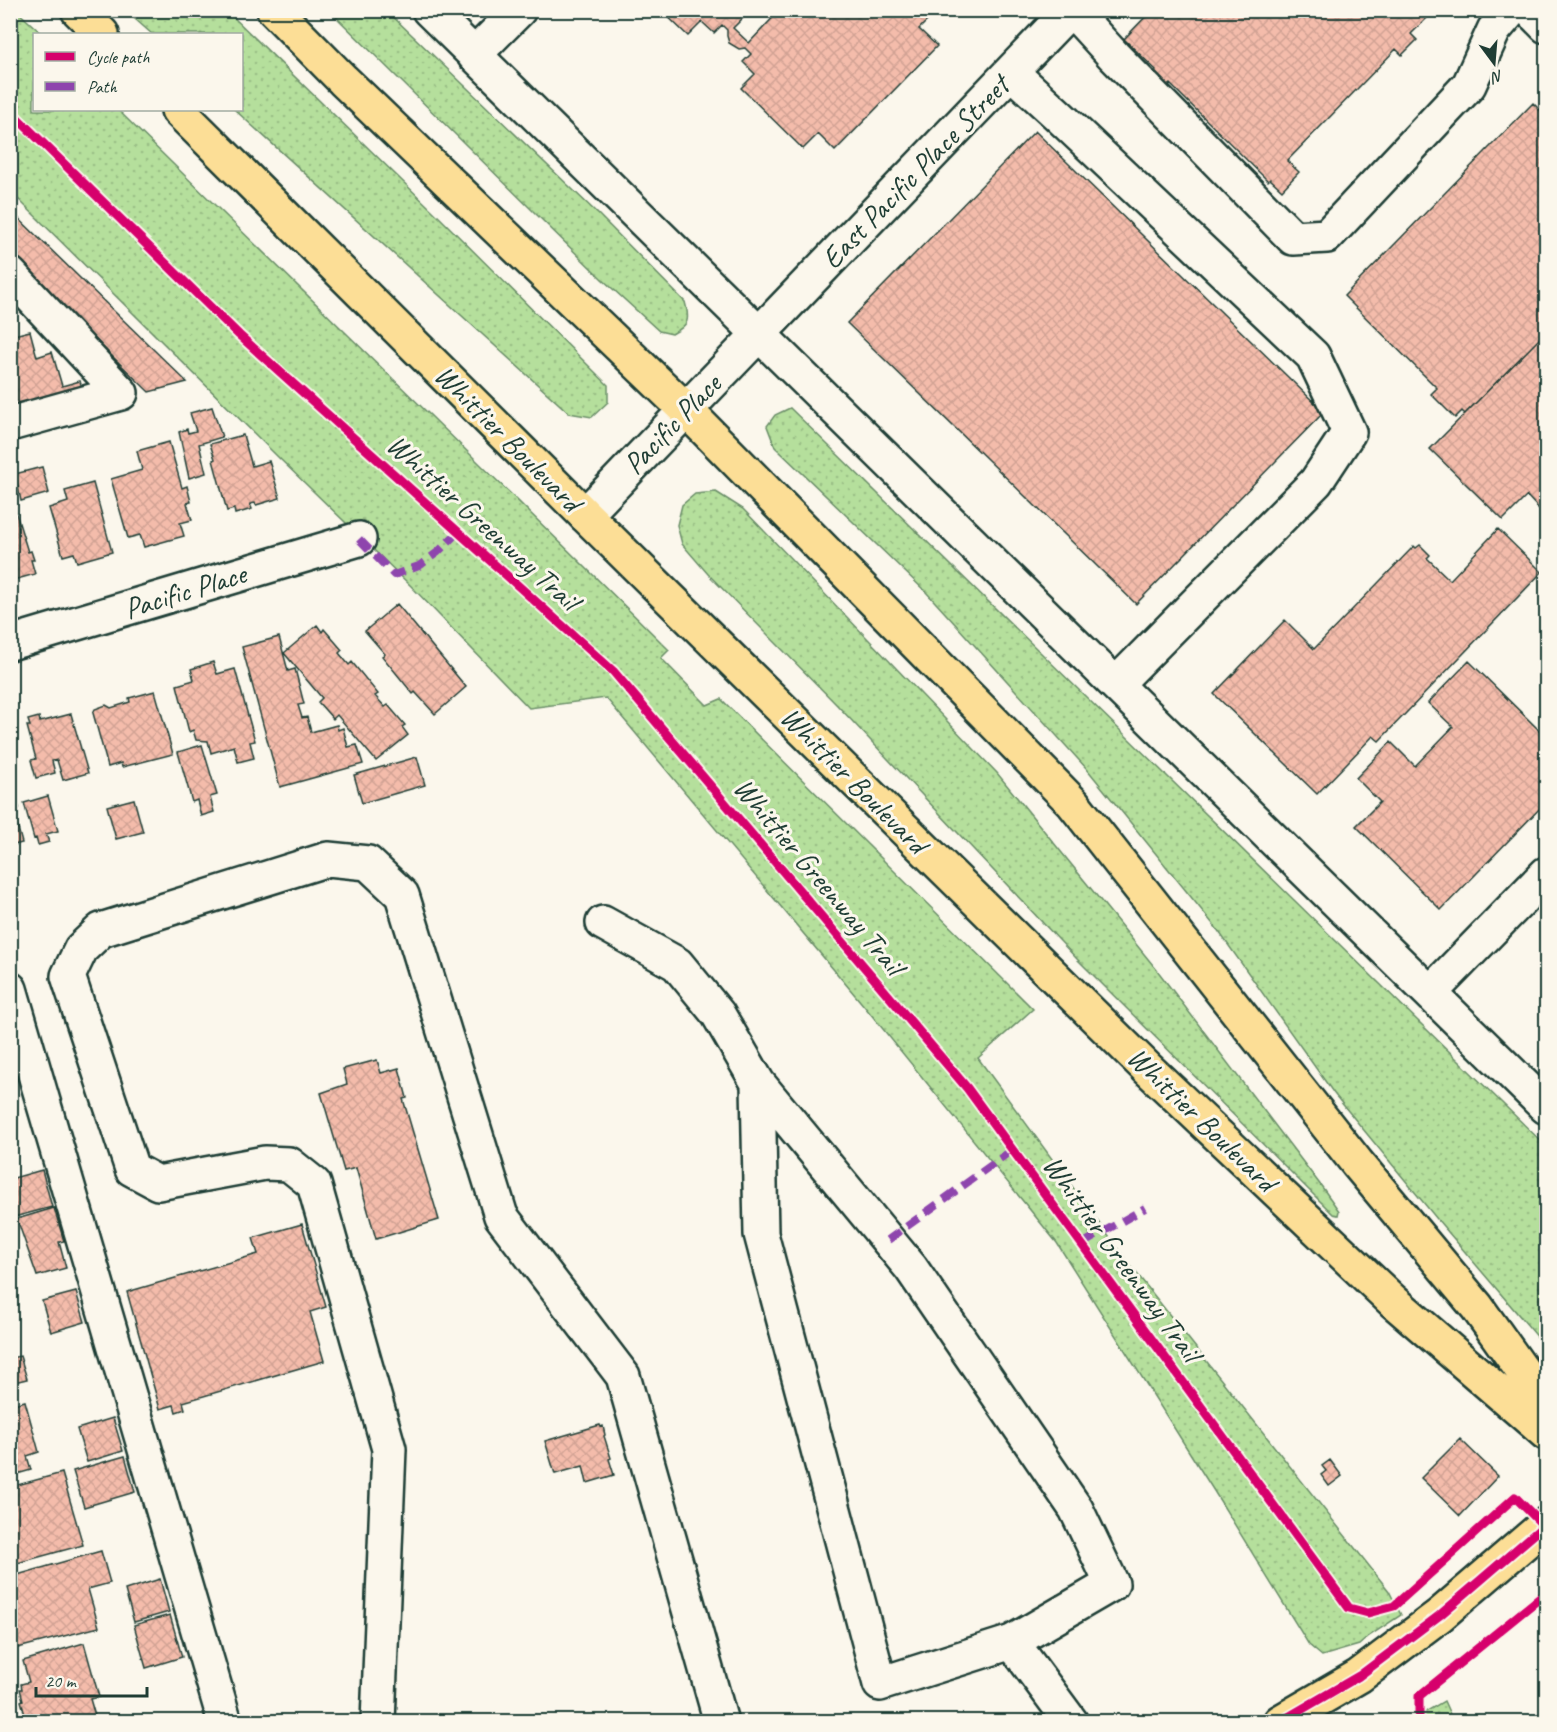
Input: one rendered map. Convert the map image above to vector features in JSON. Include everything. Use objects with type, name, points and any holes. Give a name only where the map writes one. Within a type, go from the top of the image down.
[{"type":"main road","points":[[78,10],[101,33]]},
{"type":"main road","points":[[274,10],[343,80],[686,410],[1073,803],[1357,1163],[1478,1307],[1546,1404]]},
{"type":"main road","name":"Whittier Boulevard","points":[[179,111],[585,515],[1148,1069],[1393,1301],[1546,1433]]},
{"type":"main road","points":[[1280,1722],[1368,1669],[1440,1615],[1546,1524]]},
{"type":"street","points":[[429,10],[1546,1107]]},
{"type":"street","points":[[474,55],[519,10]]},
{"type":"street","points":[[1071,10],[1293,238],[1327,236],[1469,86],[1494,30],[1511,10]]},
{"type":"street","name":"East Pacific Place Street","points":[[759,334],[1071,10]]},
{"type":"street","points":[[1530,10],[1546,26]]},
{"type":"street","points":[[1011,72],[1313,356],[1348,432],[1316,482],[1116,684]]},
{"type":"street","points":[[10,274],[121,393],[10,424]]},
{"type":"street","name":"Pacific Place","points":[[585,515],[759,334]]},
{"type":"street","name":"Pacific Place","points":[[10,643],[359,539]]},
{"type":"street","points":[[378,1722],[389,1449],[314,1185],[289,1164],[265,1163],[158,1183],[132,1169],[68,976],[81,949],[101,930],[328,858],[368,863],[402,895],[501,1216],[623,1376],[721,1722]]},
{"type":"street","points":[[1430,993],[1546,874]]},
{"type":"street","points":[[603,923],[677,964],[718,1014],[758,1083],[910,1268],[1076,1509],[1112,1584],[1012,1642],[880,1684],[761,1234],[758,1083]]},
{"type":"street","points":[[10,989],[225,1722]]},
{"type":"street","points":[[1012,1642],[1071,1722]]},
{"type":"green space","points":[[10,11],[17,11],[41,33],[33,33],[33,111],[119,111],[669,650],[661,658],[707,705],[721,699],[1033,1009],[978,1058],[1126,1260],[1389,1591],[1401,1615],[1359,1645],[1322,1656],[1309,1645],[1057,1243],[865,1007],[606,698],[529,708],[411,586],[11,192]]},
{"type":"green space","points":[[126,11],[227,11],[608,385],[608,402],[592,417],[569,413],[236,111],[243,111],[243,33],[151,33]]},
{"type":"green space","points":[[330,11],[387,11],[596,212],[685,302],[688,318],[685,325],[672,334],[659,331],[602,279]]},
{"type":"green space","points":[[790,408],[1546,1146],[1546,1347],[1335,1095],[1217,929],[1087,769],[926,592],[775,447],[767,426],[775,415]]},
{"type":"green space","points":[[716,492],[743,509],[997,773],[1157,970],[1322,1187],[1339,1211],[1338,1215],[1333,1214],[1077,959],[837,705],[708,574],[682,544],[677,525],[682,505],[695,494]]},
{"type":"green space","points":[[1444,1701],[1453,1721],[1410,1721]]},
{"type":"building","points":[[661,10],[751,10],[733,28],[749,43],[780,10],[929,10],[933,15],[919,29],[937,46],[835,151],[818,134],[803,149],[741,88],[755,74],[743,62],[751,54],[745,48],[739,49],[729,43],[727,30],[722,25],[714,33],[702,22],[688,36]]},
{"type":"building","points":[[1152,10],[1434,11],[1411,34],[1417,40],[1402,55],[1396,49],[1287,161],[1299,172],[1282,190],[1270,179],[1268,181],[1170,84],[1165,89],[1151,75],[1156,70],[1124,39]]},
{"type":"building","points":[[1533,103],[1546,116],[1546,332],[1465,414],[1462,411],[1455,418],[1431,394],[1437,388],[1344,296]]},
{"type":"building","points":[[1035,131],[1324,412],[1136,604],[847,323]]},
{"type":"building","points":[[10,210],[187,382],[149,392],[10,257]]},
{"type":"building","points":[[30,331],[37,357],[52,352],[62,386],[80,381],[84,396],[18,415],[10,387],[10,336]]},
{"type":"building","points":[[1546,332],[1546,505],[1541,511],[1527,496],[1503,520],[1430,449]]},
{"type":"building","points":[[212,407],[222,437],[199,444],[206,473],[189,478],[179,432],[187,429],[188,433],[196,431],[190,413]]},
{"type":"building","points":[[243,435],[252,466],[269,461],[280,498],[256,505],[255,503],[250,504],[252,509],[235,514],[234,509],[227,511],[210,444]]},
{"type":"building","points":[[169,442],[182,488],[187,486],[191,502],[187,503],[192,520],[180,523],[184,536],[144,547],[140,535],[128,538],[111,479],[142,470],[137,451]]},
{"type":"building","points":[[42,467],[49,493],[21,501],[15,474]]},
{"type":"building","points":[[93,483],[112,552],[77,562],[74,553],[63,556],[49,508],[68,502],[65,491]]},
{"type":"building","points":[[10,494],[28,552],[31,551],[34,560],[31,560],[35,574],[10,581]]},
{"type":"building","points":[[1498,529],[1542,572],[1379,741],[1373,736],[1317,794],[1214,694],[1285,620],[1314,649],[1414,546],[1416,548],[1420,545],[1430,555],[1427,558],[1450,580]]},
{"type":"building","points":[[397,604],[466,687],[435,714],[415,692],[413,694],[382,656],[385,654],[365,631]]},
{"type":"building","points":[[317,625],[322,632],[324,629],[342,650],[339,653],[349,665],[352,662],[378,694],[375,696],[385,707],[388,705],[405,725],[402,727],[408,735],[376,761],[337,715],[333,719],[318,702],[322,698],[284,653]]},
{"type":"building","points":[[279,637],[288,671],[295,669],[304,704],[298,705],[302,718],[307,717],[311,732],[337,725],[338,730],[343,728],[348,747],[357,745],[363,764],[280,787],[242,647]]},
{"type":"building","points":[[1469,661],[1543,734],[1541,736],[1546,741],[1546,802],[1441,910],[1356,826],[1380,802],[1356,778],[1391,742],[1415,766],[1453,727],[1428,703]]},
{"type":"building","points":[[213,662],[217,674],[235,669],[255,741],[250,742],[254,758],[238,762],[234,746],[211,753],[208,741],[196,740],[193,730],[189,732],[177,685],[194,680],[191,669]]},
{"type":"building","points":[[155,691],[173,754],[122,767],[121,763],[108,767],[93,713],[95,709],[106,705],[111,708],[130,702],[129,698]]},
{"type":"building","points":[[71,714],[88,773],[63,780],[57,760],[52,761],[55,773],[36,778],[31,760],[36,759],[27,726],[30,726],[28,720],[39,717],[40,722]]},
{"type":"building","points":[[202,745],[217,795],[210,797],[214,812],[201,816],[197,800],[192,802],[178,752]]},
{"type":"building","points":[[417,757],[425,785],[362,803],[354,775]]},
{"type":"building","points":[[11,778],[19,808],[13,810],[22,843],[10,846]]},
{"type":"building","points":[[48,796],[58,831],[46,834],[49,842],[38,845],[36,838],[34,839],[24,803]]},
{"type":"building","points":[[134,799],[143,832],[116,839],[107,806]]},
{"type":"building","points":[[10,1059],[16,1080],[10,1081]]},
{"type":"building","points":[[377,1060],[381,1073],[399,1068],[407,1098],[403,1099],[439,1220],[376,1239],[356,1168],[344,1171],[321,1093],[347,1084],[343,1069]]},
{"type":"building","points":[[42,1170],[52,1207],[10,1218],[10,1179]]},
{"type":"building","points":[[54,1208],[64,1241],[59,1242],[66,1268],[37,1276],[17,1219]]},
{"type":"building","points":[[302,1224],[326,1307],[310,1312],[324,1361],[183,1402],[185,1409],[176,1412],[174,1405],[160,1409],[127,1292],[258,1254],[253,1238]]},
{"type":"building","points":[[76,1292],[85,1322],[51,1332],[42,1301]]},
{"type":"building","points":[[20,1356],[27,1379],[10,1383],[10,1358]]},
{"type":"building","points":[[25,1401],[39,1452],[27,1456],[31,1470],[10,1476],[10,1405]]},
{"type":"building","points":[[113,1418],[123,1451],[87,1462],[77,1429]]},
{"type":"building","points":[[603,1426],[614,1475],[587,1483],[583,1466],[555,1474],[545,1441]]},
{"type":"building","points":[[1460,1439],[1498,1476],[1460,1516],[1421,1478]]},
{"type":"building","points":[[125,1456],[135,1492],[84,1507],[73,1471]]},
{"type":"building","points":[[1330,1460],[1342,1476],[1329,1486],[1321,1475],[1326,1471],[1322,1466]]},
{"type":"building","points":[[62,1473],[83,1545],[10,1565],[10,1487]]},
{"type":"building","points":[[101,1551],[110,1583],[88,1589],[99,1627],[10,1650],[10,1577]]},
{"type":"building","points":[[160,1579],[169,1612],[134,1622],[125,1590]]},
{"type":"building","points":[[170,1615],[182,1657],[146,1668],[134,1625]]},
{"type":"building","points":[[84,1643],[99,1697],[90,1699],[95,1716],[76,1722],[27,1722],[20,1689],[22,1689],[21,1684],[29,1682],[23,1661]]},
{"type":"marked path","points":[[359,539],[394,575],[419,566],[438,552],[458,532]]},
{"type":"marked path","points":[[888,1240],[1012,1150]]},
{"type":"marked path","points":[[1082,1244],[1145,1208]]},
{"type":"cycle path","name":"Whittier Greenway Trail","points":[[10,111],[239,335],[613,671],[967,1088],[1349,1608],[1368,1613],[1394,1606],[1515,1497],[1546,1528]]},
{"type":"cycle path","points":[[1280,1722],[1359,1676],[1440,1615],[1546,1524]]},
{"type":"cycle path","points":[[1419,1722],[1419,1696],[1546,1593]]}]
